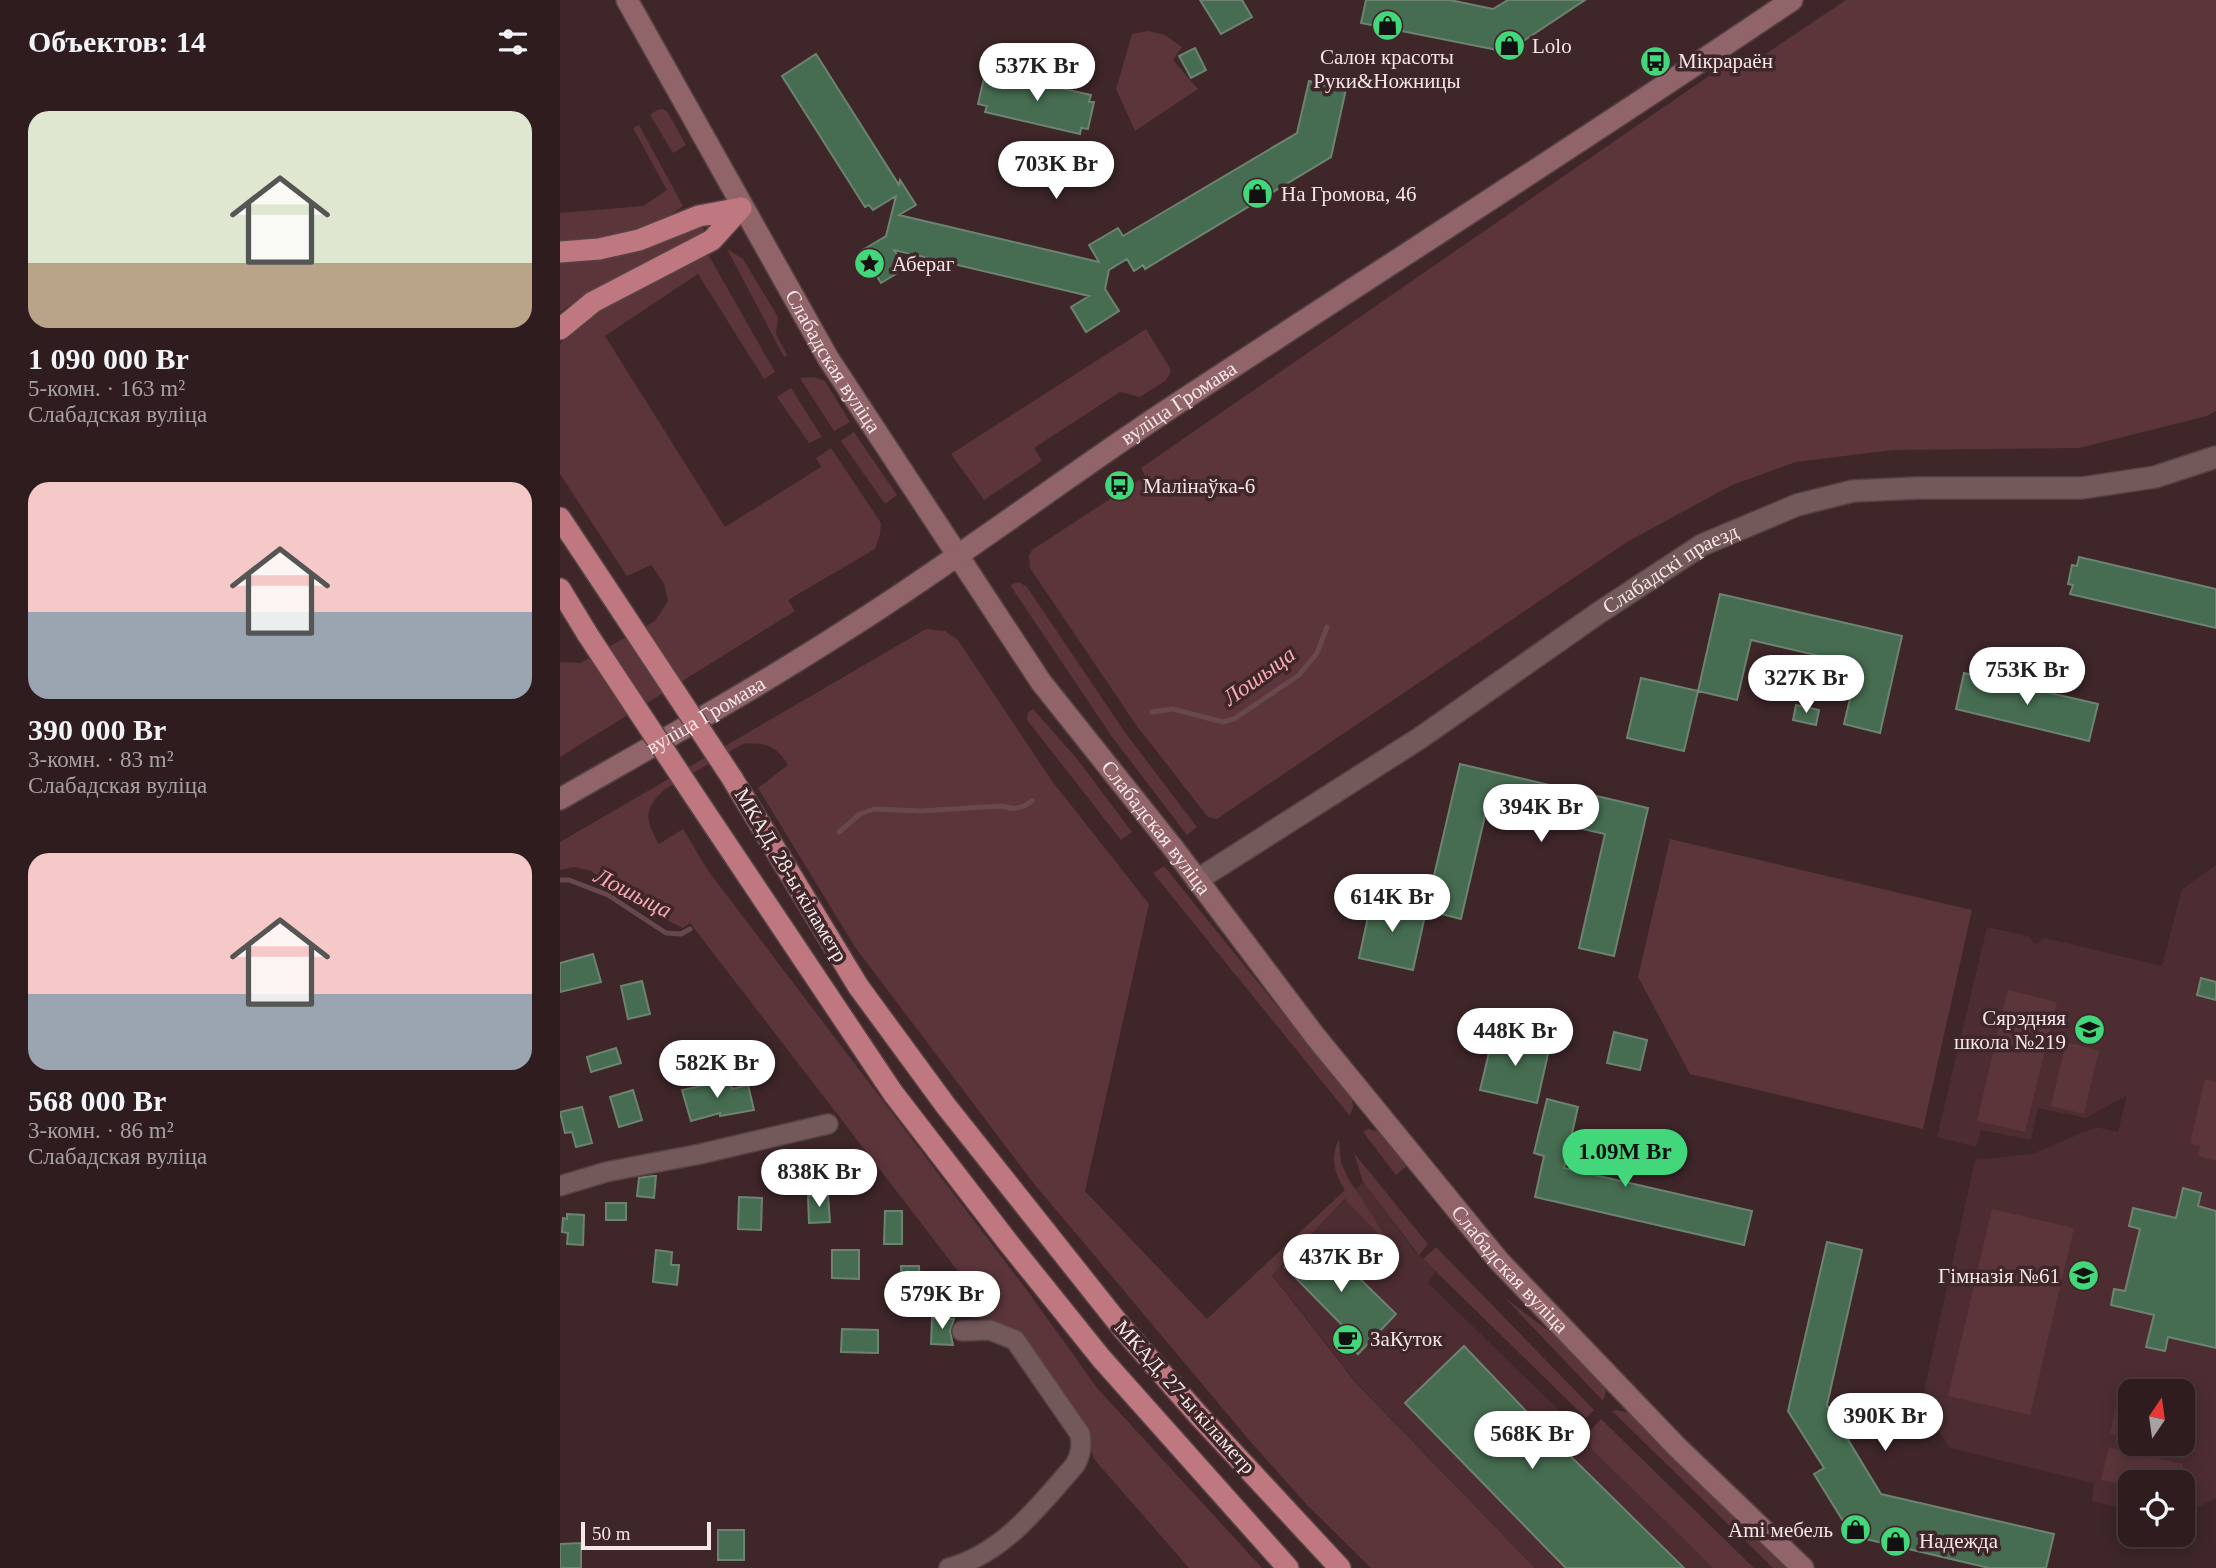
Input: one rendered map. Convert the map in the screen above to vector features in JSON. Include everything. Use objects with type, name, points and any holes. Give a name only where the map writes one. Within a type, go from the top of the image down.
[{"type":"highway","points":[[560,252],[599,249],[639,240],[699,216],[741,208]]},
{"type":"highway","points":[[560,329],[593,302],[712,240],[741,208]]},
{"type":"highway","name":"МКАД, 28-ы кіламетр","points":[[560,519],[732,778],[858,986],[946,1106],[1036,1220]]},
{"type":"highway","name":"МКАД, 28-ы кіламетр","points":[[560,589],[893,1093],[1007,1241]]},
{"type":"highway","name":"МКАД, 27-ы кіламетр","points":[[1036,1220],[1123,1329],[1200,1417],[1340,1568]]},
{"type":"highway","name":"МКАД, 27-ы кіламетр","points":[[1007,1241],[1101,1358],[1288,1568]]},
{"type":"main road","name":"Слабадская вуліца","points":[[627,0],[741,208],[828,358],[1041,682],[1198,880],[1324,1047],[1499,1261],[1677,1447],[1803,1568]]},
{"type":"main road","name":"вуліца Громава","points":[[560,799],[847,630],[1161,415],[1463,219],[1792,0]]},
{"type":"street","name":"Слабадскі праезд","points":[[1198,880],[1420,738],[1600,612],[1702,545],[1797,505],[1853,491],[1918,488],[2082,488],[2155,477],[2216,457]]},
{"type":"street","points":[[560,1186],[606,1172],[700,1154],[828,1124]]},
{"type":"street","points":[[949,1568],[965,1564],[997,1547],[1025,1521],[1075,1465],[1082,1444],[1080,1434],[1015,1340],[990,1330],[962,1331]]},
{"type":"shaded area","points":[[1846,0],[2216,0],[2216,411],[2207,416],[2079,448],[1893,450],[1796,462],[1732,485],[1627,542],[1217,819],[1208,817],[1136,725],[1030,568],[1029,555],[1032,550],[1145,476],[1141,468],[1732,60],[1740,71]]},
{"type":"shaded area","points":[[1148,31],[1165,35],[1182,47],[1173,60],[1198,89],[1135,131],[1116,89],[1132,34]]},
{"type":"shaded area","points":[[662,109],[667,111],[686,145],[673,153],[650,115]]},
{"type":"shaded area","points":[[639,125],[683,206],[670,215],[620,237],[560,242],[560,213],[643,206],[667,190],[633,128]]},
{"type":"shaded area","points":[[699,223],[704,229],[703,233],[584,295],[560,312],[560,262],[615,257]]},
{"type":"shaded area","points":[[705,249],[775,372],[764,379],[698,274],[605,336],[725,527],[821,467],[816,458],[831,448],[881,523],[880,535],[875,549],[788,600],[795,611],[560,757],[560,662],[580,663],[655,621],[668,601],[664,583],[651,565],[627,576],[560,474],[560,344],[577,322]]},
{"type":"shaded area","points":[[727,249],[743,259],[778,317],[776,334],[787,355],[784,357]]},
{"type":"shaded area","points":[[1146,329],[1170,368],[1170,374],[1165,381],[1140,397],[1120,392],[1034,448],[1042,461],[984,500],[951,454]]},
{"type":"shaded area","points":[[814,377],[825,381],[850,422],[834,431],[800,378]]},
{"type":"shaded area","points":[[791,388],[822,437],[809,443],[777,397]]},
{"type":"shaded area","points":[[854,432],[897,495],[885,504],[841,441]]},
{"type":"shaded area","points":[[1019,582],[1027,587],[1124,731],[1197,827],[1187,835],[1112,737],[1010,585]]},
{"type":"shaded area","points":[[926,629],[945,631],[958,640],[1052,781],[1149,904],[1085,1191],[1207,1319],[1345,1190],[1335,1165],[1339,1139],[1341,1163],[1393,1248],[1393,1255],[1382,1257],[1391,1247],[1345,1199],[1272,1275],[1356,1383],[1535,1568],[1371,1568],[1307,1505],[1031,1180],[855,947],[758,788],[788,765],[775,749],[758,744],[743,744],[664,790],[652,804],[648,816],[659,844],[683,829],[709,872],[1026,1289],[1098,1389],[1262,1568],[1189,1568],[1094,1459],[1085,1429],[1017,1330],[989,1319],[972,1318],[981,1301],[690,923],[683,928],[652,913],[591,871],[575,867],[560,870],[560,842]]},
{"type":"shaded area","points":[[1033,709],[1078,760],[1132,832],[1121,840],[1027,720],[1028,712]]},
{"type":"shaded area","points":[[1670,839],[1972,910],[1923,1129],[1690,1074],[1638,977]]},
{"type":"shaded area","name":"Гімназія №61","points":[[2216,865],[2216,1498],[2195,1508],[2195,1470],[2118,1470],[2118,1507],[2092,1501],[2094,1483],[1950,1448],[1921,1405],[1975,1160],[2032,1154],[2096,1127],[2118,1132],[2127,1095],[2086,1118],[2038,1108],[2031,1140],[1981,1130],[1976,1147],[1937,1137],[1987,927],[2028,936],[2035,944],[2045,938],[2162,966],[2182,889]]},
{"type":"shaded area","points":[[1164,866],[1352,1099],[1350,1116],[1153,873]]},
{"type":"shaded area","points":[[2008,990],[2057,1002],[2025,1132],[1977,1121]]},
{"type":"shaded area","points":[[2066,1042],[2099,1050],[2084,1114],[2051,1106]]},
{"type":"shaded area","points":[[2205,1079],[2216,1082],[2216,1161],[2198,1156],[2200,1146],[2190,1143]]},
{"type":"shaded area","points":[[1368,1129],[1377,1131],[1407,1166],[1396,1175],[1363,1132]]},
{"type":"shaded area","points":[[1354,1153],[1428,1244],[1419,1255],[1363,1182]]},
{"type":"shaded area","points":[[1363,1182],[1414,1250],[1436,1272],[1428,1283],[1722,1568],[1535,1568],[1357,1383],[1272,1274]]},
{"type":"shaded area","points":[[1992,1209],[2074,1228],[2030,1415],[1948,1396]]},
{"type":"shaded area","points":[[1436,1247],[1594,1410],[1586,1418],[1423,1259]]},
{"type":"shaded area","points":[[1504,1297],[1554,1335],[1604,1387],[1606,1392],[1603,1401]]},
{"type":"shaded area","points":[[2118,1397],[2118,1436],[2110,1434]]},
{"type":"shaded area","points":[[1612,1411],[1630,1413],[1788,1568],[1773,1568]]},
{"type":"shaded area","points":[[1601,1419],[1754,1568],[1713,1568],[1592,1449],[1587,1434]]},
{"type":"shaded area","points":[[2109,1447],[2118,1449],[2118,1456],[2148,1456],[2183,1464],[2182,1470],[2118,1470],[2118,1484],[2101,1480]]},
{"type":"building","points":[[1200,0],[1242,0],[1252,17],[1221,34]]},
{"type":"building","points":[[1366,0],[1450,0],[1493,9],[1508,0],[1585,0],[1507,52],[1361,23]]},
{"type":"building","points":[[1195,48],[1206,70],[1191,78],[1179,56]]},
{"type":"building","points":[[816,54],[899,185],[900,180],[916,205],[899,215],[1099,262],[1089,245],[1118,228],[1123,236],[1297,133],[1309,81],[1346,89],[1331,157],[1145,269],[1143,265],[1134,271],[1127,259],[1109,270],[1105,289],[1119,311],[1086,332],[1071,307],[1089,296],[894,250],[906,268],[881,283],[861,251],[886,236],[896,196],[873,210],[869,205],[865,207],[782,76]]},
{"type":"building","points":[[992,73],[1091,95],[1089,102],[1094,102],[1088,129],[1081,128],[1080,134],[985,112],[987,106],[978,104],[984,78],[991,79]]},
{"type":"building","points":[[2079,557],[2216,589],[2216,628],[2070,594],[2073,585],[2068,584],[2072,565],[2077,566]]},
{"type":"building","points":[[1720,594],[1902,636],[1880,733],[1844,724],[1858,665],[1751,640],[1737,700],[1698,691]]},
{"type":"building","points":[[1964,673],[2098,704],[2089,741],[1956,709]]},
{"type":"building","points":[[1641,678],[1698,691],[1684,751],[1627,738]]},
{"type":"building","points":[[1796,705],[1819,710],[1816,725],[1793,720]]},
{"type":"building","points":[[1460,764],[1648,808],[1614,956],[1579,948],[1605,834],[1487,807],[1461,919],[1426,910]]},
{"type":"building","points":[[1372,899],[1426,911],[1413,970],[1359,958]]},
{"type":"building","points":[[593,954],[601,982],[560,992],[560,963]]},
{"type":"building","points":[[2201,978],[2216,982],[2216,1000],[2197,995]]},
{"type":"building","points":[[642,981],[650,1014],[628,1019],[621,986]]},
{"type":"building","points":[[1494,1032],[1550,1045],[1537,1103],[1480,1090]]},
{"type":"building","points":[[1614,1032],[1647,1040],[1640,1070],[1607,1063]]},
{"type":"building","points":[[616,1048],[621,1063],[591,1072],[587,1057]]},
{"type":"building","points":[[730,1080],[732,1089],[748,1085],[754,1110],[720,1116],[720,1113],[691,1121],[682,1090]]},
{"type":"building","points":[[633,1090],[642,1120],[619,1127],[610,1097]]},
{"type":"building","points":[[1547,1099],[1578,1107],[1564,1168],[1752,1211],[1744,1245],[1535,1197],[1544,1156],[1534,1153]]},
{"type":"building","points":[[582,1107],[592,1143],[576,1147],[572,1132],[565,1133],[560,1112]]},
{"type":"building","points":[[656,1176],[654,1198],[637,1196],[639,1178]]},
{"type":"building","name":"Гімназія №61","points":[[2183,1188],[2201,1193],[2198,1206],[2216,1211],[2216,1348],[2168,1337],[2165,1351],[2146,1347],[2154,1315],[2111,1305],[2114,1289],[2125,1291],[2140,1229],[2129,1226],[2133,1208],[2176,1218]]},
{"type":"building","points":[[828,1195],[830,1222],[809,1223],[808,1196]]},
{"type":"building","points":[[739,1197],[762,1198],[761,1230],[738,1229]]},
{"type":"building","points":[[606,1203],[626,1203],[626,1220],[606,1220]]},
{"type":"building","points":[[885,1211],[902,1211],[902,1244],[884,1244]]},
{"type":"building","points":[[567,1214],[584,1215],[583,1245],[567,1244],[568,1233],[562,1232],[563,1218],[567,1219]]},
{"type":"building","points":[[1316,1236],[1396,1314],[1358,1354],[1337,1335],[1345,1328],[1285,1267]]},
{"type":"building","points":[[1827,1242],[1862,1250],[1827,1405],[1881,1494],[2054,1534],[2046,1568],[1989,1568],[1866,1539],[1853,1532],[1843,1521],[1814,1474],[1824,1468],[1788,1411]]},
{"type":"building","points":[[656,1250],[672,1252],[671,1265],[679,1265],[677,1285],[653,1282]]},
{"type":"building","points":[[832,1250],[859,1250],[859,1279],[832,1278]]},
{"type":"building","points":[[901,1266],[919,1266],[920,1292],[902,1292]]},
{"type":"building","points":[[932,1318],[954,1319],[950,1331],[953,1345],[931,1344]]},
{"type":"building","points":[[842,1329],[878,1330],[878,1353],[841,1352]]},
{"type":"building","points":[[1464,1346],[1546,1432],[1684,1568],[1566,1568],[1553,1555],[1405,1403]]},
{"type":"building","points":[[718,1530],[744,1530],[744,1560],[718,1560]]},
{"type":"building","points":[[581,1543],[581,1568],[560,1568],[560,1544]]},
{"type":"waterway","name":"Лошыца","points":[[1152,712],[1173,709],[1223,722],[1234,719],[1299,675],[1317,653],[1327,627]]},
{"type":"waterway","name":"Лошыца","points":[[839,832],[860,814],[874,809],[921,811],[1001,806],[1014,808],[1032,801]]},
{"type":"waterway","name":"Лошыца","points":[[560,880],[569,880],[608,895],[666,933],[681,934],[690,929]]},
{"type":"place","name":"Салон красоты Руки&Ножницы","points":[[1387,25]]},
{"type":"place","name":"Lolo","points":[[1509,46]]},
{"type":"place","name":"Мікрараён","points":[[1655,61]]},
{"type":"place","name":"На Громова, 46","points":[[1258,194]]},
{"type":"place","name":"Абераг","points":[[869,264]]},
{"type":"place","name":"Малінаўка-6","points":[[1120,486]]},
{"type":"place","name":"Сярэдняя школа №219","points":[[2089,1030]]},
{"type":"place","name":"Гімназія №61","points":[[2083,1276]]},
{"type":"place","name":"ЗаКуток","points":[[1347,1339]]},
{"type":"place","name":"Ami мебель","points":[[1856,1530]]},
{"type":"place","name":"Надежда","points":[[1896,1541]]}]
